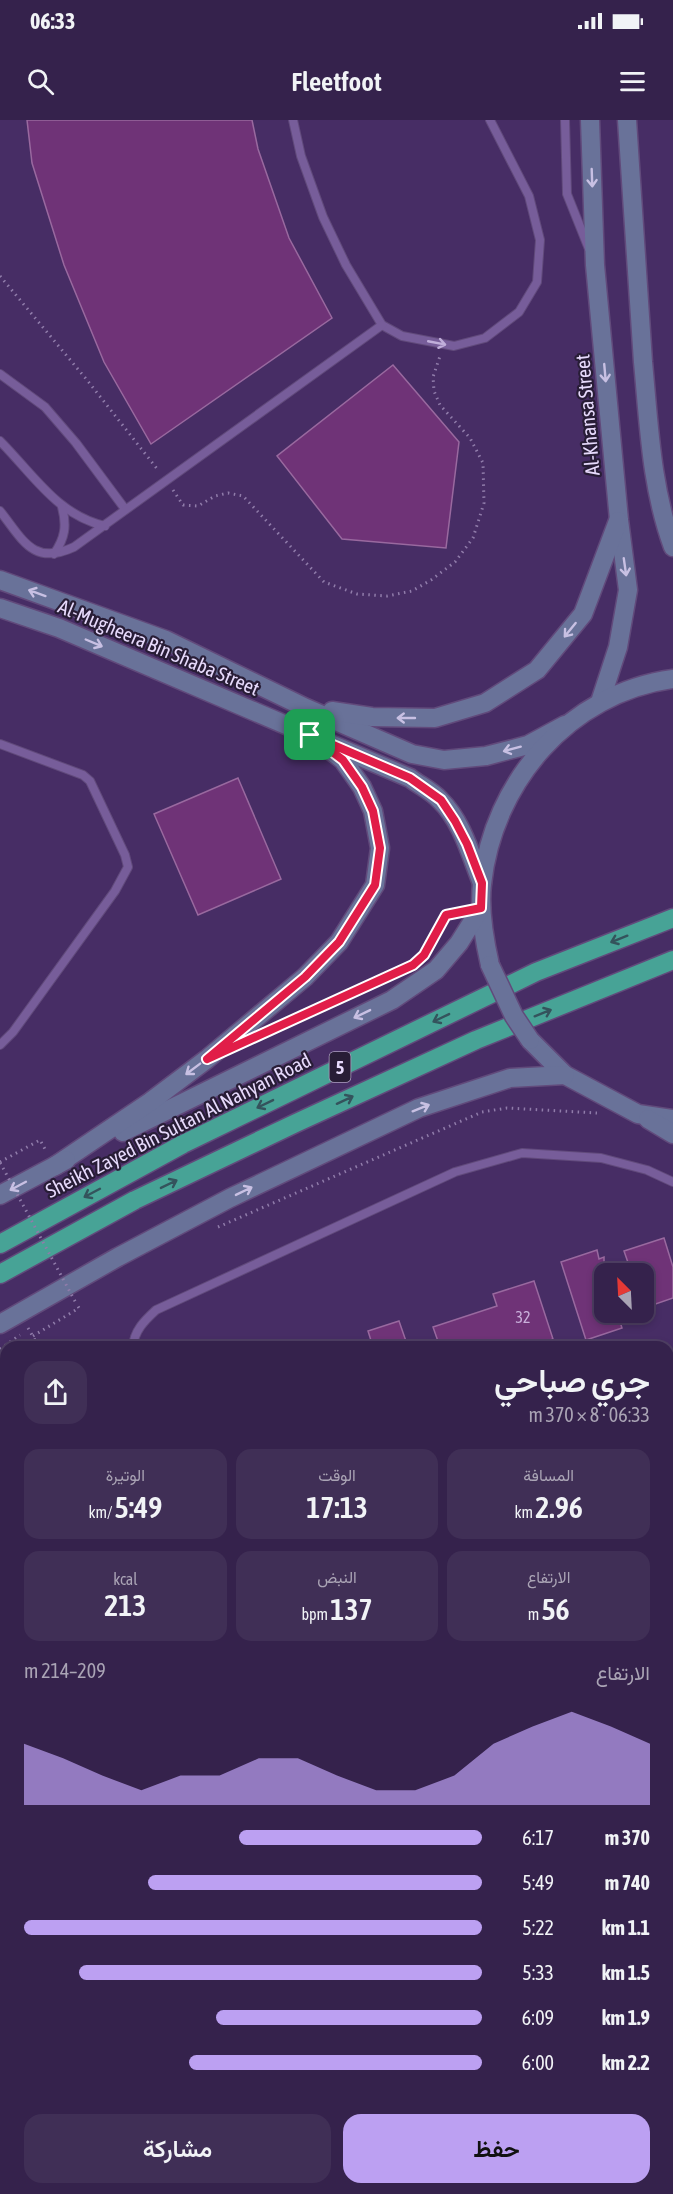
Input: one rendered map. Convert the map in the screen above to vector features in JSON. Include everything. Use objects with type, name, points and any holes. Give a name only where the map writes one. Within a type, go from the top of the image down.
[{"type":"highway","name":"Sheikh Zayed Bin Sultan Al Nahyan Road","points":[[0,1244],[183,1144],[536,972],[673,918]]},
{"type":"highway","name":"5","points":[[0,1274],[135,1200],[296,1123],[476,1040],[673,960]]},
{"type":"main road","name":"Al-Khansa Street","points":[[590,120],[595,265],[619,520],[628,590],[618,647],[600,702]]},
{"type":"main road","points":[[627,120],[637,285],[652,468],[673,547]]},
{"type":"main road","points":[[306,708],[372,717],[435,718],[485,703],[537,670],[583,614],[619,520]]},
{"type":"main road","name":"Al-Mugheera Bin Shaba Street","points":[[0,580],[166,640],[306,708],[412,754],[444,760],[486,756],[528,745],[565,725]]},
{"type":"main road","name":"Al-Mugheera Bin Shaba Street","points":[[0,608],[59,628],[410,778],[441,800],[467,844],[482,883]]},
{"type":"main road","points":[[673,679],[651,682],[600,702],[565,725],[523,770],[495,824],[482,883],[481,908],[490,965],[514,1016],[530,1040],[565,1075],[673,1134]]},
{"type":"main road","points":[[0,1196],[51,1158],[150,1102],[207,1059],[305,977],[339,942],[375,885],[380,848],[373,811],[362,787],[343,760],[310,735]]},
{"type":"main road","points":[[51,1158],[392,1000],[436,970],[459,943],[481,908]]},
{"type":"main road","points":[[0,1324],[118,1257],[220,1204],[419,1108],[510,1078],[565,1075]]},
{"type":"main road","points":[[638,1114],[673,1119]]},
{"type":"lane","points":[[293,120],[301,156],[323,217],[346,265],[382,326],[402,336],[454,346],[485,338],[519,312],[537,282],[540,240],[529,196],[490,120]]},
{"type":"lane","points":[[565,120],[567,194],[595,265]]},
{"type":"lane","points":[[0,511],[28,546],[36,552],[54,554],[74,547],[105,526],[125,508],[382,326]]},
{"type":"lane","points":[[0,374],[45,407],[76,443],[125,508]]},
{"type":"lane","points":[[0,441],[62,507],[82,519],[105,526]]},
{"type":"lane","points":[[54,554],[62,544],[66,530],[62,507]]},
{"type":"lane","points":[[0,744],[83,775],[90,781],[125,855],[128,867],[115,891],[13,1032],[0,1045]]},
{"type":"lane","points":[[134,1341],[144,1321],[156,1310],[455,1172],[522,1153],[601,1158],[647,1170],[673,1182]]},
{"type":"path","points":[[0,276],[87,380],[183,504],[198,506],[215,496],[228,493],[243,496],[324,582],[357,594],[387,596],[412,591],[454,562],[473,538],[484,503],[483,463],[470,438],[440,405],[434,391],[433,378],[444,344]]},
{"type":"path","points":[[418,960],[424,955],[446,915],[481,908]]},
{"type":"path","points":[[261,1035],[392,976]]},
{"type":"path","points":[[214,1229],[482,1112],[507,1108],[605,1113]]},
{"type":"path","points":[[36,1341],[33,1336],[79,1308],[0,1162],[40,1140],[51,1158]]},
{"type":"path","points":[[69,1304],[76,1301]]},
{"type":"path","points":[[12,1341],[29,1329]]},
{"type":"building","points":[[27,120],[252,120],[258,149],[289,238],[332,318],[151,444],[104,362],[64,265],[32,163]]},
{"type":"building","points":[[393,365],[459,442],[446,548],[342,539],[277,456]]},
{"type":"building","points":[[238,778],[281,879],[198,915],[154,814]]},
{"type":"building","points":[[664,1238],[673,1267],[673,1298],[654,1305],[654,1263],[628,1263],[624,1251]]},
{"type":"building","points":[[597,1250],[599,1259],[604,1257],[604,1263],[594,1263],[594,1323],[620,1323],[622,1328],[586,1340],[561,1262]]},
{"type":"building","points":[[534,1281],[553,1339],[547,1341],[438,1341],[433,1327],[497,1306],[493,1294]]},
{"type":"building","points":[[399,1321],[406,1341],[371,1341],[368,1331]]},
{"type":"route","points":[[310,735],[410,778],[441,800],[467,844],[482,883],[481,908],[446,915],[424,955],[413,965],[207,1059],[305,977],[339,942],[375,885],[380,848],[373,811],[362,787],[343,760],[310,735]]}]
